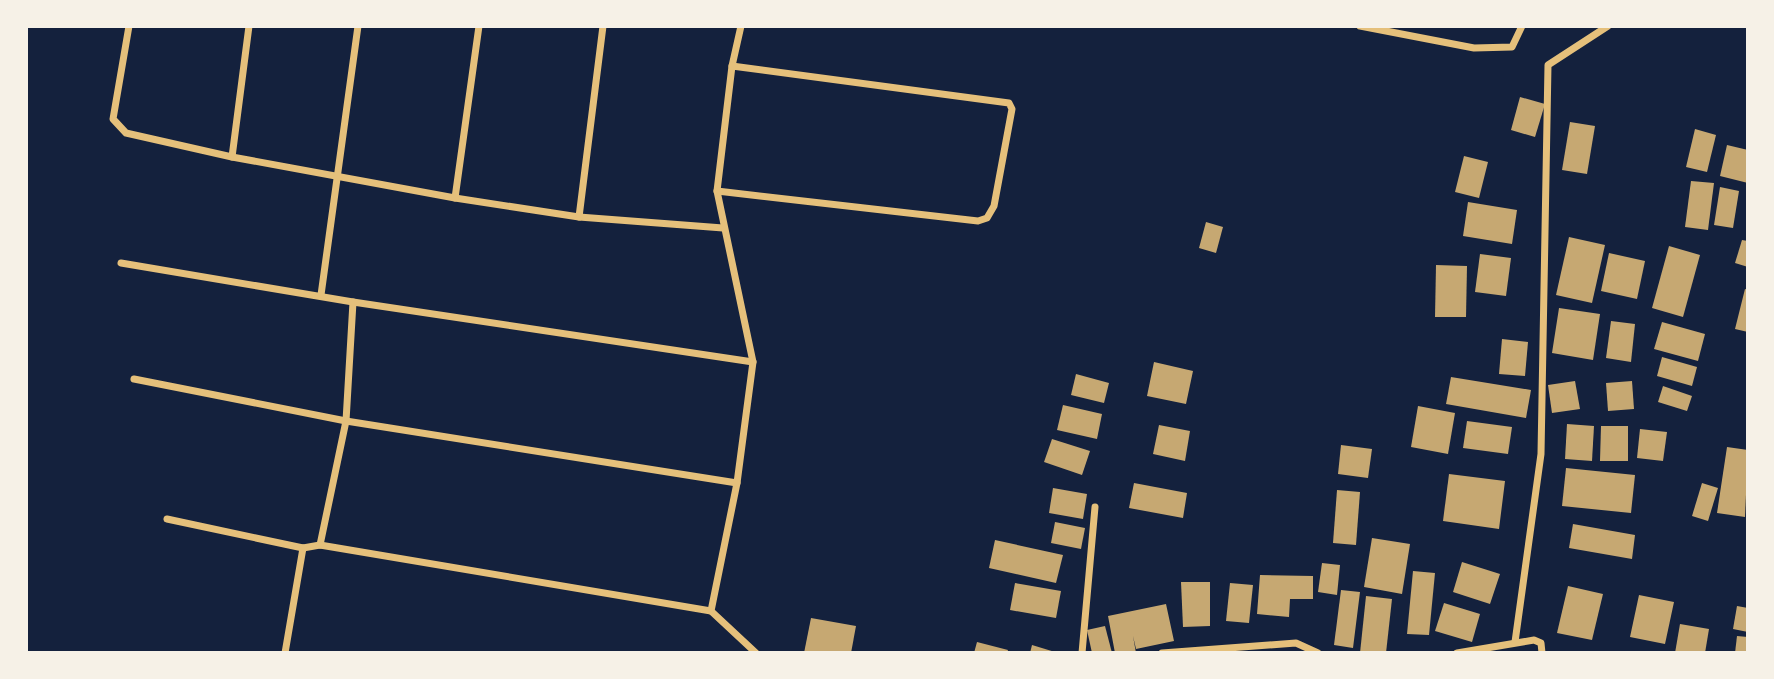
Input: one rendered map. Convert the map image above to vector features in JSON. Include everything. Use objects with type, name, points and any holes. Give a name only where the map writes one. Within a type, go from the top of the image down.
[{"type":"street","points":[[129,26],[113,118],[126,133],[232,157],[579,218],[723,228]]},
{"type":"street","points":[[232,157],[248,26]]},
{"type":"street","points":[[321,295],[358,26]]},
{"type":"street","points":[[455,198],[479,26]]},
{"type":"street","points":[[579,218],[603,26]]},
{"type":"street","points":[[711,611],[737,483],[753,362],[717,191],[732,66],[741,26]]},
{"type":"street","points":[[1360,26],[1474,48],[1512,47],[1522,26]]},
{"type":"street","points":[[1515,642],[1541,453],[1548,65],[1608,26]]},
{"type":"street","points":[[717,191],[978,221],[986,218],[994,206],[1012,109],[1010,103],[732,66]]},
{"type":"street","points":[[121,264],[753,362]]},
{"type":"street","points":[[320,545],[346,421],[353,302]]},
{"type":"street","points":[[134,379],[346,421],[737,483]]},
{"type":"street","points":[[1082,653],[1095,507]]},
{"type":"street","points":[[167,519],[303,548],[320,545],[711,611],[756,653]]},
{"type":"street","points":[[285,653],[303,548]]},
{"type":"street","points":[[1457,653],[1534,640],[1541,643],[1542,653]]},
{"type":"street","points":[[1163,653],[1296,643],[1318,653]]},
{"type":"building","points":[[1520,97],[1545,104],[1535,137],[1511,130]]},
{"type":"building","points":[[1570,122],[1595,126],[1587,174],[1562,170]]},
{"type":"building","points":[[1695,129],[1716,135],[1707,172],[1686,167]]},
{"type":"building","points":[[1727,145],[1748,150],[1748,183],[1720,176]]},
{"type":"building","points":[[1464,156],[1488,162],[1479,198],[1455,192]]},
{"type":"building","points":[[1691,181],[1714,183],[1708,230],[1685,227]]},
{"type":"building","points":[[1720,187],[1739,191],[1733,228],[1714,225]]},
{"type":"building","points":[[1468,202],[1517,210],[1512,244],[1463,236]]},
{"type":"building","points":[[1206,222],[1223,227],[1216,253],[1199,248]]},
{"type":"building","points":[[1569,237],[1605,245],[1592,303],[1556,295]]},
{"type":"building","points":[[1742,240],[1748,241],[1748,267],[1735,263]]},
{"type":"building","points":[[1669,246],[1700,255],[1683,317],[1652,308]]},
{"type":"building","points":[[1609,253],[1645,261],[1637,299],[1601,291]]},
{"type":"building","points":[[1480,254],[1511,258],[1506,296],[1475,292]]},
{"type":"building","points":[[1436,265],[1467,266],[1466,317],[1435,317]]},
{"type":"building","points":[[1745,289],[1748,290],[1748,332],[1735,329]]},
{"type":"building","points":[[1559,308],[1600,314],[1593,360],[1552,353]]},
{"type":"building","points":[[1611,321],[1635,324],[1631,362],[1606,358]]},
{"type":"building","points":[[1662,322],[1705,334],[1698,361],[1654,349]]},
{"type":"building","points":[[1502,339],[1528,342],[1525,376],[1499,374]]},
{"type":"building","points":[[1662,357],[1697,367],[1692,386],[1657,376]]},
{"type":"building","points":[[1154,362],[1193,371],[1186,404],[1147,396]]},
{"type":"building","points":[[1076,374],[1109,383],[1104,403],[1071,395]]},
{"type":"building","points":[[1451,377],[1531,390],[1526,418],[1446,404]]},
{"type":"building","points":[[1575,381],[1580,409],[1552,413],[1548,385]]},
{"type":"building","points":[[1632,381],[1634,409],[1608,411],[1606,383]]},
{"type":"building","points":[[1663,386],[1692,396],[1687,411],[1658,402]]},
{"type":"building","points":[[1063,405],[1102,414],[1097,439],[1057,430]]},
{"type":"building","points":[[1418,406],[1455,413],[1448,454],[1411,447]]},
{"type":"building","points":[[1467,421],[1512,427],[1508,454],[1463,448]]},
{"type":"building","points":[[1567,424],[1594,426],[1592,461],[1565,459]]},
{"type":"building","points":[[1159,425],[1190,431],[1185,461],[1153,454]]},
{"type":"building","points":[[1601,426],[1628,426],[1628,461],[1600,461]]},
{"type":"building","points":[[1640,429],[1667,432],[1663,461],[1637,458]]},
{"type":"building","points":[[1052,439],[1090,451],[1082,475],[1044,462]]},
{"type":"building","points":[[1341,445],[1372,449],[1368,478],[1338,474]]},
{"type":"building","points":[[1727,447],[1748,450],[1745,517],[1717,513]]},
{"type":"building","points":[[1566,468],[1635,475],[1631,513],[1562,506]]},
{"type":"building","points":[[1449,474],[1505,481],[1499,529],[1443,521]]},
{"type":"building","points":[[1134,483],[1187,493],[1183,518],[1129,508]]},
{"type":"building","points":[[1702,483],[1718,488],[1708,521],[1692,516]]},
{"type":"building","points":[[1053,488],[1087,494],[1083,519],[1049,513]]},
{"type":"building","points":[[1337,490],[1360,492],[1356,545],[1333,543]]},
{"type":"building","points":[[1055,522],[1085,528],[1081,549],[1051,543]]},
{"type":"building","points":[[1573,524],[1635,535],[1632,559],[1569,548]]},
{"type":"building","points":[[1372,538],[1410,544],[1402,594],[1364,587]]},
{"type":"building","points":[[995,540],[1063,555],[1056,583],[989,568]]},
{"type":"building","points":[[1462,562],[1500,574],[1490,604],[1453,592]]},
{"type":"building","points":[[1322,563],[1340,565],[1337,595],[1318,592]]},
{"type":"building","points":[[1413,571],[1435,573],[1429,635],[1407,634]]},
{"type":"building","points":[[1260,575],[1313,576],[1313,599],[1290,599],[1289,617],[1257,614]]},
{"type":"building","points":[[1181,582],[1210,582],[1210,626],[1183,627]]},
{"type":"building","points":[[1015,583],[1061,591],[1056,618],[1010,610]]},
{"type":"building","points":[[1230,583],[1253,585],[1249,623],[1226,621]]},
{"type":"building","points":[[1568,586],[1603,594],[1592,640],[1557,633]]},
{"type":"building","points":[[1341,590],[1360,592],[1353,648],[1334,645]]},
{"type":"building","points":[[1639,595],[1674,602],[1665,644],[1630,637]]},
{"type":"building","points":[[1366,596],[1392,599],[1386,653],[1360,653]]},
{"type":"building","points":[[1444,603],[1480,614],[1472,642],[1435,631]]},
{"type":"building","points":[[1166,604],[1174,641],[1136,649],[1133,636],[1136,653],[1115,653],[1108,616]]},
{"type":"building","points":[[1737,606],[1748,608],[1748,632],[1733,629]]},
{"type":"building","points":[[811,618],[856,626],[851,653],[804,653]]},
{"type":"building","points":[[1680,624],[1709,629],[1705,653],[1675,653]]},
{"type":"building","points":[[1105,626],[1112,653],[1092,653],[1087,630]]},
{"type":"building","points":[[1737,636],[1748,637],[1748,653],[1735,653]]},
{"type":"building","points":[[977,642],[1008,650],[1007,653],[974,653]]},
{"type":"building","points":[[1032,645],[1055,652],[1055,653],[1030,653]]}]
